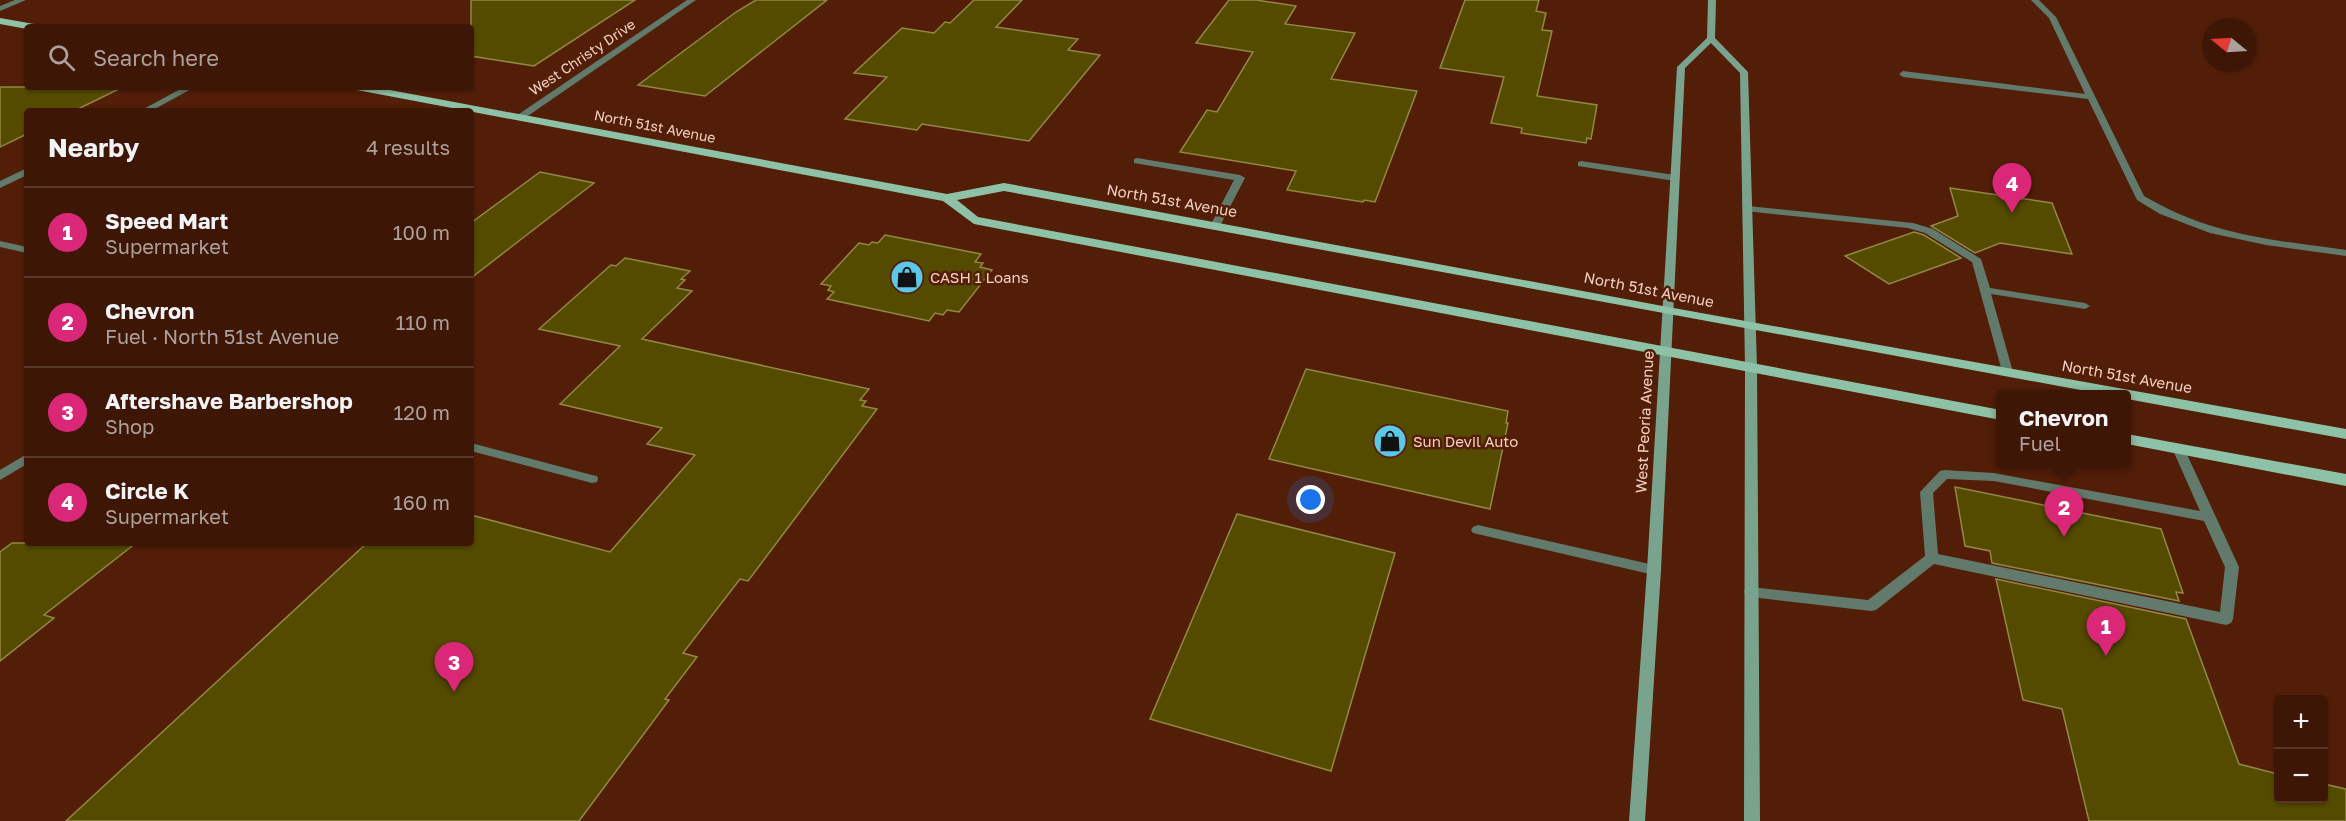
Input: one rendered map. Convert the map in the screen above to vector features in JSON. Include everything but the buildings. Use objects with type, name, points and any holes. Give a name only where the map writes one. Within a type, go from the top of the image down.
[{"type":"main road","points":[[1712,0],[1712,39],[1744,72],[1750,326],[1752,821]]},
{"type":"main road","points":[[0,21],[24,25]]},
{"type":"main road","name":"West Peoria Avenue","points":[[1637,821],[1654,570],[1681,67],[1712,39]]},
{"type":"main road","name":"North 51st Avenue","points":[[373,90],[467,108]]},
{"type":"main road","name":"North 51st Avenue","points":[[474,109],[947,198],[1004,188],[2105,390]]},
{"type":"main road","name":"North 51st Avenue","points":[[947,198],[974,220],[1996,414]]},
{"type":"main road","name":"North 51st Avenue","points":[[2131,395],[2346,434]]},
{"type":"main road","points":[[2131,440],[2346,480]]},
{"type":"street","points":[[0,9],[22,0]]},
{"type":"street","name":"West Christy Drive","points":[[519,118],[692,0]]},
{"type":"street","points":[[2035,0],[2052,16],[2140,198],[2157,210],[2225,236],[2346,254]]},
{"type":"street","points":[[1903,74],[2091,97]]},
{"type":"street","points":[[150,108],[185,90]]},
{"type":"street","points":[[1137,161],[1240,178],[1215,226]]},
{"type":"street","points":[[1581,164],[1675,178]]},
{"type":"street","points":[[0,184],[24,172]]},
{"type":"street","points":[[1748,209],[1909,225],[1929,231],[1977,261],[2007,372]]},
{"type":"street","points":[[0,243],[24,249]]},
{"type":"street","points":[[1985,290],[2085,306]]},
{"type":"street","points":[[474,448],[592,479]]},
{"type":"street","points":[[1932,558],[2226,619],[2232,567],[2178,448]]},
{"type":"street","points":[[0,476],[24,460]]},
{"type":"street","points":[[1932,558],[1926,492],[1944,474],[1994,477],[2209,517]]},
{"type":"street","points":[[1478,530],[1654,570]]},
{"type":"street","points":[[1751,592],[1872,606],[1932,558]]},
{"type":"place","name":"Circle K","points":[[2012,213]]},
{"type":"place","name":"CASH 1 Loans","points":[[907,277]]},
{"type":"place","name":"Sun Devil Auto","points":[[1390,441]]},
{"type":"place","name":"Chevron","points":[[2064,537]]},
{"type":"place","name":"Speed Mart","points":[[2106,656]]},
{"type":"place","name":"Aftershave Barbershop","points":[[454,692]]}]
